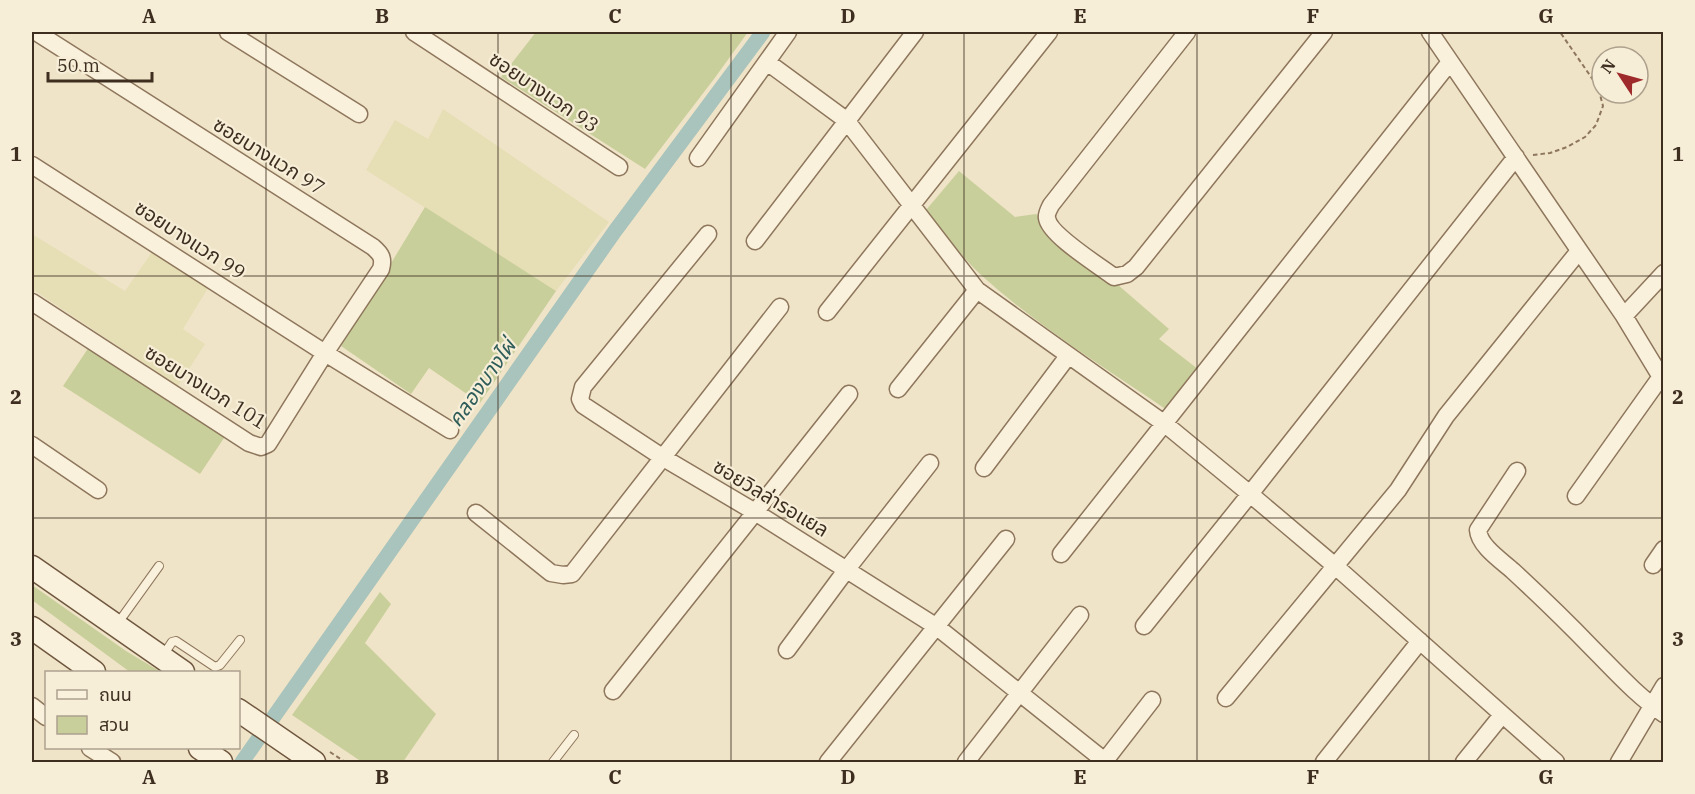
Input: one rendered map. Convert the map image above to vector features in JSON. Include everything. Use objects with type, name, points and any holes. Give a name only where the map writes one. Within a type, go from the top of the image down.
[{"type":"main road","points":[[32,567],[182,671]]},
{"type":"main road","points":[[32,628],[93,671]]},
{"type":"main road","points":[[240,711],[317,758]]},
{"type":"main road","points":[[203,749],[221,762]]},
{"type":"street","name":"ซอยบางแวก 97","points":[[36,32],[379,252],[382,257],[381,268],[325,353]]},
{"type":"street","points":[[228,32],[359,114]]},
{"type":"street","name":"ซอยบางแวก 93","points":[[414,32],[619,168]]},
{"type":"street","points":[[698,158],[788,32]]},
{"type":"street","points":[[755,241],[915,32]]},
{"type":"street","points":[[827,312],[1049,32]]},
{"type":"street","points":[[1187,32],[1047,212],[1047,220],[1055,232],[1114,277],[1127,274],[1136,267],[1324,32]]},
{"type":"street","points":[[1431,32],[1624,316],[1662,380],[1576,496]]},
{"type":"street","points":[[767,62],[846,120],[977,290],[1165,424],[1334,565],[1556,762]]},
{"type":"street","points":[[1061,554],[1450,62]]},
{"type":"street","points":[[1144,626],[1516,157]]},
{"type":"street","name":"ซอยบางแวก 99","points":[[32,165],[325,353],[450,430]]},
{"type":"street","name":"ซอยวิลล่ารอแยล","points":[[708,234],[583,387],[580,399],[583,405],[937,627],[1105,762]]},
{"type":"street","points":[[1226,698],[1398,490],[1446,416],[1579,251]]},
{"type":"street","points":[[1624,316],[1664,273]]},
{"type":"street","points":[[898,389],[977,290]]},
{"type":"street","name":"ซอยบางแวก 101","points":[[32,302],[249,443],[261,447],[268,444],[325,353]]},
{"type":"street","points":[[476,513],[551,573],[572,574],[780,307]]},
{"type":"street","points":[[984,468],[1068,356]]},
{"type":"street","points":[[613,692],[849,394]]},
{"type":"street","points":[[32,445],[98,490]]},
{"type":"street","points":[[787,650],[930,463]]},
{"type":"street","points":[[1517,471],[1478,530],[1478,536],[1624,681],[1657,710]]},
{"type":"street","points":[[828,762],[1006,539]]},
{"type":"street","points":[[1653,566],[1664,549]]},
{"type":"street","points":[[966,762],[1080,615]]},
{"type":"street","points":[[1324,762],[1420,641]]},
{"type":"street","points":[[1619,762],[1657,710],[1664,686]]},
{"type":"street","points":[[1105,762],[1152,700]]},
{"type":"street","points":[[32,706],[45,716]]},
{"type":"street","points":[[1464,762],[1502,715]]},
{"type":"street","points":[[93,749],[111,762]]},
{"type":"lane","points":[[116,626],[159,566]]},
{"type":"lane","points":[[162,658],[172,642],[176,641],[215,667],[240,640]]},
{"type":"lane","points":[[553,762],[573,735]]},
{"type":"path","points":[[1516,157],[1550,153],[1568,147],[1585,137],[1596,124],[1603,106],[1598,87],[1560,32]]},
{"type":"path","points":[[317,758],[345,762]]},
{"type":"shaded area","points":[[443,109],[609,222],[556,291],[366,170],[395,120],[428,139]]},
{"type":"shaded area","points":[[32,234],[125,291],[152,252],[208,288],[183,329],[205,344],[178,386],[32,289]]},
{"type":"green space","points":[[536,32],[748,32],[645,169],[501,77]]},
{"type":"green space","points":[[959,171],[1015,217],[1036,214],[1169,329],[1159,339],[1198,369],[1167,410],[1024,311],[980,274],[959,251],[926,210]]},
{"type":"green space","points":[[425,207],[556,291],[480,403],[429,368],[411,394],[341,346]]},
{"type":"green space","points":[[89,347],[226,435],[200,474],[63,386]]},
{"type":"green space","points":[[32,585],[126,651],[159,671],[129,671],[32,600]]},
{"type":"green space","points":[[380,592],[391,604],[365,643],[436,714],[403,762],[362,762],[292,715]]},
{"type":"waterway","name":"คลองบางไผ่","points":[[242,762],[615,231],[763,32]]}]
